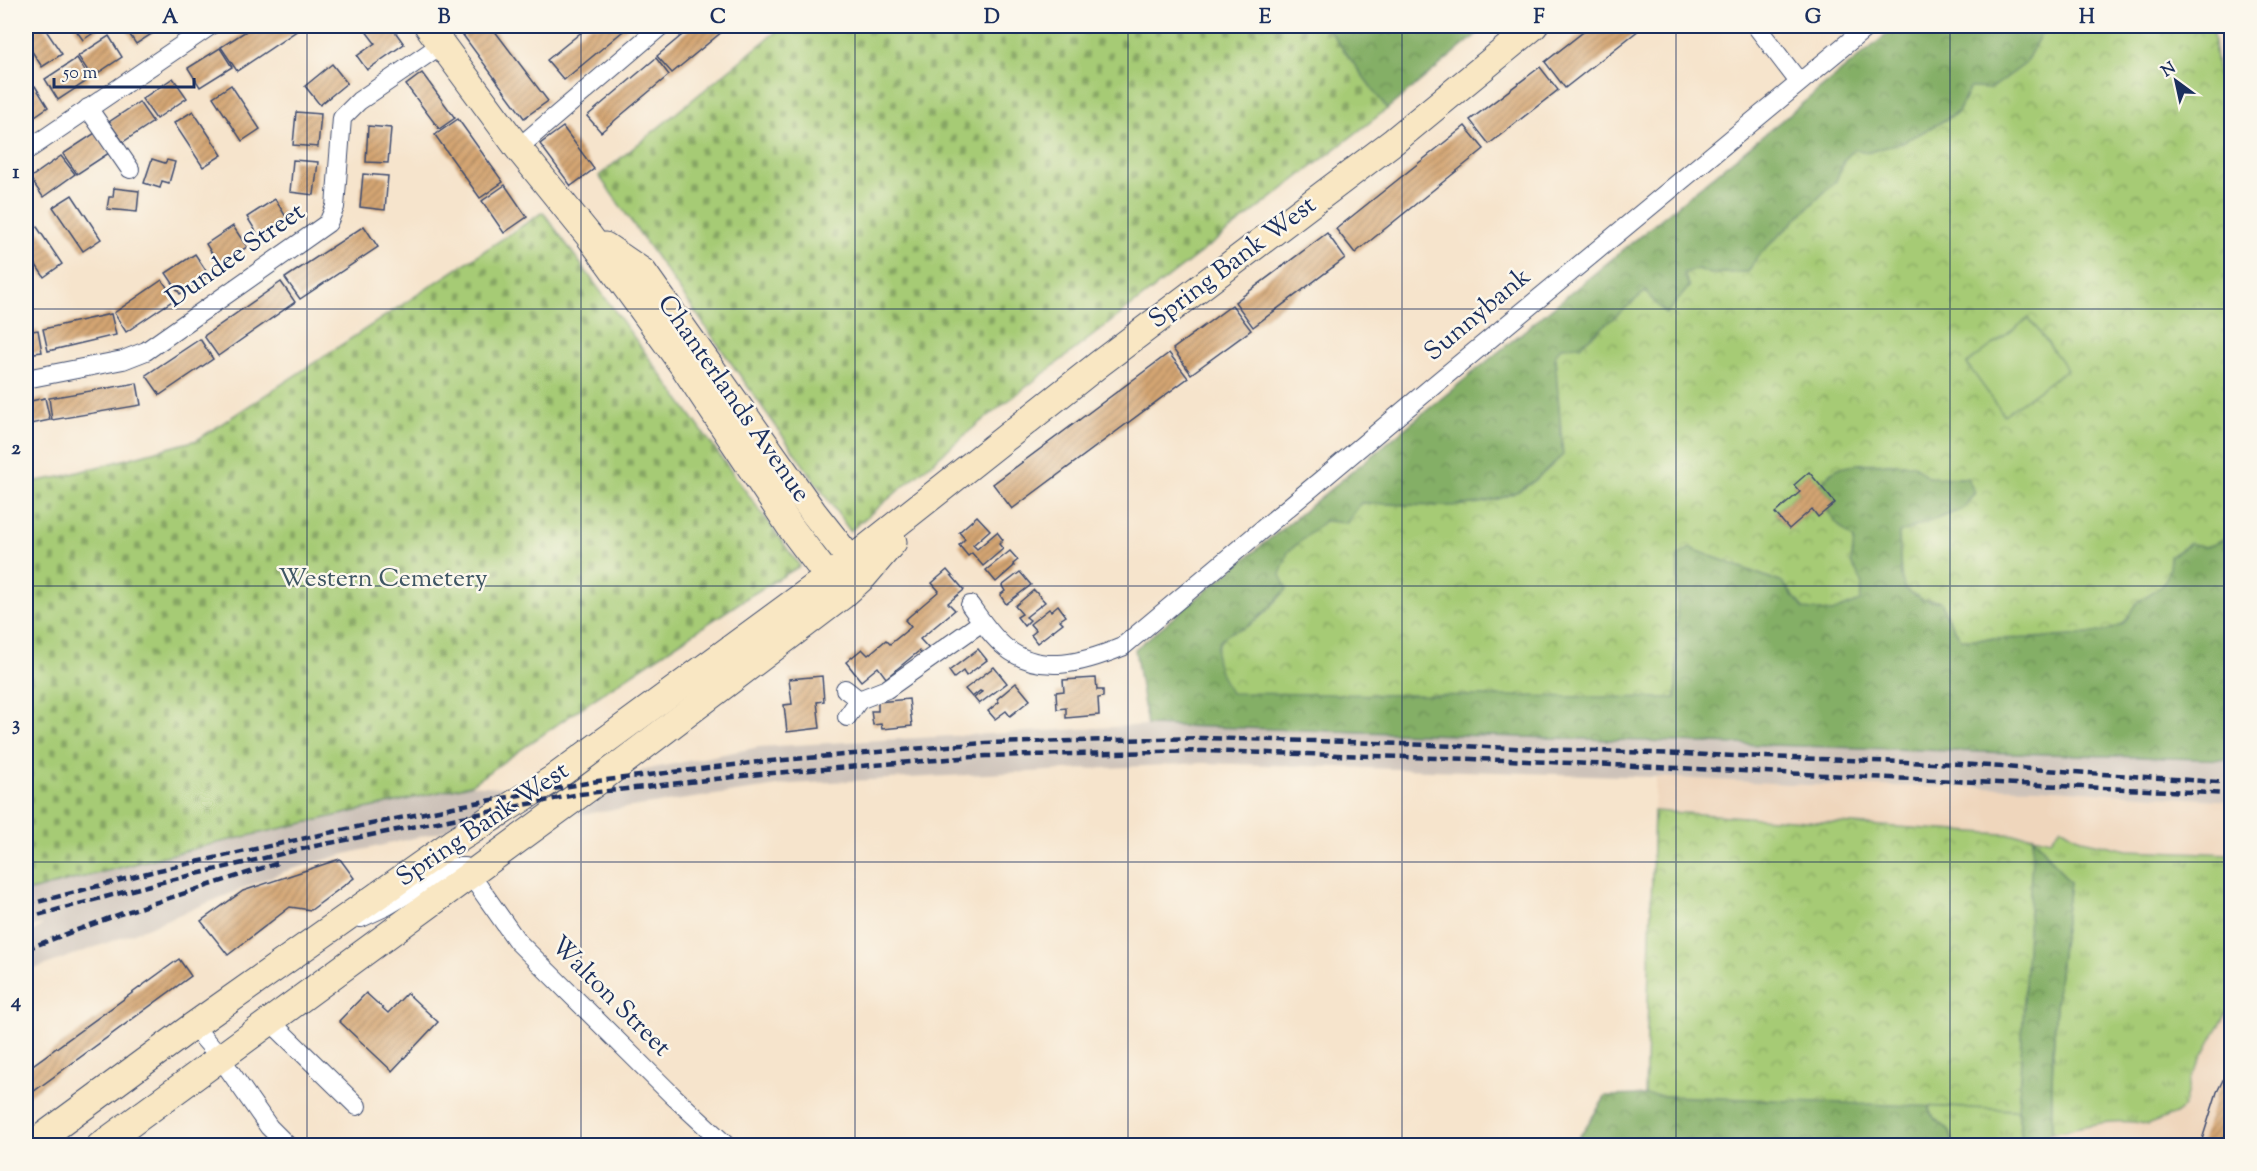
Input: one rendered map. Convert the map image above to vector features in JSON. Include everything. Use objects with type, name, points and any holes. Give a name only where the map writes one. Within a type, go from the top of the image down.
[{"type":"street","points":[[26,151],[210,26]]},
{"type":"street","points":[[518,148],[662,26]]},
{"type":"street","name":"Spring Bank West","points":[[100,1146],[598,781],[846,577],[931,497],[1099,364],[1394,141],[1534,26]]},
{"type":"street","points":[[1756,26],[1799,82]]},
{"type":"street","name":"Sunnybank","points":[[970,605],[1005,648],[1027,661],[1061,665],[1096,658],[1122,647],[1868,26]]},
{"type":"street","name":"Chanterlands Avenue","points":[[438,33],[518,148],[589,236],[682,364],[790,528],[846,577]]},
{"type":"street","name":"Dundee Street","points":[[26,379],[123,360],[146,351],[328,223],[334,207],[342,118],[438,33]]},
{"type":"street","points":[[88,108],[130,169]]},
{"type":"street","name":"Spring Bank West","points":[[30,1146],[193,1026],[452,843],[553,778],[846,577]]},
{"type":"street","points":[[848,717],[852,695],[887,689],[982,622]]},
{"type":"street","points":[[324,935],[387,906],[452,867],[465,867],[471,873]]},
{"type":"street","name":"Walton Street","points":[[471,873],[517,941],[672,1095],[727,1146]]},
{"type":"street","points":[[270,1021],[357,1106]]},
{"type":"street","points":[[193,1026],[220,1057],[269,1127],[288,1146]]},
{"type":"shaded area","points":[[1147,725],[2232,760],[2231,801],[2037,788],[1807,785],[1656,777],[1203,763],[791,784],[576,815],[643,770],[759,747]]},
{"type":"shaded area","points":[[1656,777],[1807,785],[2037,788],[2231,801],[2231,1145],[1574,1146],[1606,1096],[1645,1095],[2017,1110],[2033,836],[1654,811]]},
{"type":"shaded area","points":[[470,785],[512,788],[444,831],[349,853],[286,871],[134,933],[26,972],[26,937],[43,924],[26,928],[26,892],[204,846]]},
{"type":"green space","points":[[783,26],[1326,26],[1387,109],[978,424],[850,531],[599,176]]},
{"type":"green space","points":[[1326,26],[1487,26],[1387,109]]},
{"type":"green space","points":[[1897,26],[2045,26],[2025,64],[1991,89],[1970,88],[1958,112],[1904,142],[1845,159],[1836,181],[1758,256],[1748,272],[1710,274],[1698,269],[1685,274],[1689,287],[1666,314],[1645,292],[1580,346],[1555,356],[1563,455],[1532,482],[1512,494],[1477,504],[1438,506],[1361,503],[1347,523],[1325,521],[1309,536],[1287,589],[1267,610],[1245,628],[1231,632],[1217,647],[1676,698],[1678,556],[1690,548],[1783,583],[1794,598],[1862,582],[1850,564],[1854,540],[1837,524],[1827,510],[1835,503],[1820,486],[1833,471],[1841,467],[1872,463],[1913,464],[1928,477],[1967,478],[1975,492],[1963,509],[1899,534],[1901,576],[1922,600],[1941,601],[1947,617],[1961,639],[2069,636],[2109,629],[2122,624],[2136,604],[2165,581],[2170,556],[2191,543],[2205,547],[2231,536],[2231,760],[1147,725],[1135,649]]},
{"type":"green space","points":[[2045,26],[2212,26],[2232,185],[2231,536],[2205,547],[2190,543],[2170,556],[2167,575],[2162,585],[2136,604],[2122,624],[2109,629],[2069,636],[1961,639],[1947,617],[1941,601],[1923,600],[1905,589],[1901,576],[1899,533],[1963,509],[1975,493],[1967,478],[1928,477],[1913,464],[1850,465],[1833,471],[1820,486],[1809,472],[1794,485],[1800,492],[1775,513],[1789,529],[1812,509],[1818,517],[1827,510],[1837,524],[1854,540],[1851,563],[1862,582],[1860,601],[1832,612],[1804,609],[1783,583],[1690,548],[1678,556],[1676,698],[1231,693],[1216,660],[1218,645],[1232,632],[1244,628],[1257,619],[1287,589],[1280,575],[1288,552],[1325,521],[1347,523],[1361,503],[1438,506],[1477,504],[1495,500],[1526,487],[1563,455],[1555,356],[1561,347],[1580,346],[1645,292],[1666,314],[1689,287],[1684,273],[1698,269],[1710,274],[1748,272],[1758,256],[1836,181],[1845,159],[1854,150],[1870,152],[1904,142],[1958,113],[1970,88],[1991,89],[2025,64]]},
{"type":"green space","name":"Western Cemetery","points":[[543,212],[800,566],[748,597],[591,701],[470,785],[204,846],[26,892],[26,483],[60,477],[197,440]]},
{"type":"green space","points":[[2029,318],[2067,369],[2004,415],[1967,364]]},
{"type":"green space","points":[[1654,811],[2033,836],[2018,1110],[1645,1095]]},
{"type":"green space","points":[[2061,827],[2082,840],[2127,850],[2231,854],[2231,1007],[2190,1080],[2184,1107],[2175,1114],[2147,1125],[2112,1122],[2052,1133],[2052,1070],[2056,1008],[2070,883],[2033,836],[2051,840]]},
{"type":"green space","points":[[2033,836],[2070,883],[2056,1008],[2052,1070],[2052,1133],[2023,1146],[2018,1110]]},
{"type":"green space","points":[[1645,1095],[1928,1106],[1931,1114],[1950,1132],[1954,1145],[1574,1145],[1606,1096]]},
{"type":"green space","points":[[1928,1106],[2018,1110],[2023,1145],[1954,1145],[1950,1132],[1931,1114]]},
{"type":"building","points":[[26,26],[43,26],[62,54],[42,67],[26,42]]},
{"type":"building","points":[[73,26],[101,26],[102,27],[83,40]]},
{"type":"building","points":[[124,26],[164,26],[136,44]]},
{"type":"building","points":[[254,26],[304,26],[237,71],[221,47]]},
{"type":"building","points":[[362,26],[391,26],[404,44],[367,70],[357,56],[375,43]]},
{"type":"building","points":[[468,26],[491,26],[548,101],[524,118],[460,31]]},
{"type":"building","points":[[589,26],[628,27],[564,80],[547,60]]},
{"type":"building","points":[[693,26],[729,26],[672,73],[657,56]]},
{"type":"building","points":[[1591,26],[1644,26],[1565,88],[1545,62]]},
{"type":"building","points":[[109,36],[122,57],[92,77],[78,56]]},
{"type":"building","points":[[220,48],[232,67],[200,87],[188,68]]},
{"type":"building","points":[[77,58],[90,79],[58,100],[45,79]]},
{"type":"building","points":[[656,58],[669,75],[601,132],[587,116]]},
{"type":"building","points":[[332,64],[347,83],[320,105],[305,86]]},
{"type":"building","points":[[1540,67],[1558,90],[1489,144],[1470,120]]},
{"type":"building","points":[[422,73],[455,118],[439,129],[406,85]]},
{"type":"building","points":[[173,78],[187,98],[156,119],[142,99]]},
{"type":"building","points":[[231,85],[260,129],[242,141],[213,97]]},
{"type":"building","points":[[35,86],[48,107],[26,122],[26,92]]},
{"type":"building","points":[[139,102],[153,122],[123,142],[109,122]]},
{"type":"building","points":[[193,111],[222,155],[203,167],[174,123]]},
{"type":"building","points":[[296,112],[321,114],[318,147],[293,145]]},
{"type":"building","points":[[458,119],[503,182],[480,198],[435,135]]},
{"type":"building","points":[[368,126],[391,128],[388,163],[366,162]]},
{"type":"building","points":[[1465,126],[1484,149],[1355,253],[1336,229]]},
{"type":"building","points":[[563,127],[594,169],[571,186],[540,144]]},
{"type":"building","points":[[95,133],[109,153],[77,174],[63,154]]},
{"type":"building","points":[[61,156],[75,174],[43,197],[30,178]]},
{"type":"building","points":[[152,159],[165,163],[167,160],[175,162],[169,183],[162,181],[160,188],[144,183]]},
{"type":"building","points":[[293,160],[318,162],[314,195],[290,192]]},
{"type":"building","points":[[363,174],[388,176],[385,210],[360,207]]},
{"type":"building","points":[[505,185],[527,217],[504,233],[482,201]]},
{"type":"building","points":[[114,188],[139,191],[137,212],[107,209],[109,197],[113,197]]},
{"type":"building","points":[[72,195],[101,239],[83,251],[53,207]]},
{"type":"building","points":[[275,199],[288,220],[260,238],[247,217]]},
{"type":"building","points":[[33,221],[62,264],[44,277],[26,250],[26,225]]},
{"type":"building","points":[[233,226],[247,247],[219,265],[206,244]]},
{"type":"building","points":[[364,226],[378,247],[300,299],[285,278]]},
{"type":"building","points":[[1327,233],[1345,258],[1253,327],[1235,302]]},
{"type":"building","points":[[195,254],[209,275],[180,294],[166,273]]},
{"type":"building","points":[[162,280],[175,299],[126,332],[114,313]]},
{"type":"building","points":[[281,282],[295,302],[218,356],[204,336]]},
{"type":"building","points":[[1232,305],[1251,330],[1191,374],[1173,349]]},
{"type":"building","points":[[111,314],[116,335],[48,351],[43,329]]},
{"type":"building","points":[[38,330],[42,352],[26,354],[26,332]]},
{"type":"building","points":[[200,339],[213,359],[160,395],[146,375]]},
{"type":"building","points":[[1169,353],[1188,378],[1012,509],[993,484]]},
{"type":"building","points":[[137,383],[141,405],[52,420],[49,398]]},
{"type":"building","points":[[45,398],[50,420],[26,425],[26,402]]},
{"type":"building","points":[[1809,472],[1835,503],[1818,517],[1812,509],[1789,529],[1775,513],[1800,492],[1794,485]]},
{"type":"building","points":[[977,516],[990,530],[973,545],[977,549],[997,532],[1003,540],[999,544],[1003,549],[983,566],[972,553],[968,556],[959,545],[965,539],[959,532]]},
{"type":"building","points":[[1010,551],[1018,560],[996,582],[986,570]]},
{"type":"building","points":[[947,570],[964,590],[948,603],[955,610],[920,639],[930,650],[923,656],[919,651],[886,678],[878,667],[861,681],[846,662],[862,649],[868,655],[886,640],[890,644],[911,627],[905,620],[939,591],[932,583]]},
{"type":"building","points":[[1020,572],[1031,585],[1006,604],[1000,595],[1005,591],[1002,586]]},
{"type":"building","points":[[1034,590],[1045,602],[1026,617],[1030,620],[1024,626],[1017,617],[1022,614],[1015,606]]},
{"type":"building","points":[[1058,605],[1066,616],[1060,620],[1063,623],[1037,643],[1031,635],[1036,631],[1030,624]]},
{"type":"building","points":[[978,649],[987,660],[966,676],[963,671],[954,678],[949,671]]},
{"type":"building","points":[[994,667],[1007,683],[979,704],[974,698],[982,692],[972,697],[965,689]]},
{"type":"building","points":[[822,676],[824,701],[817,702],[820,728],[787,732],[784,705],[792,704],[789,679]]},
{"type":"building","points":[[1096,678],[1097,690],[1103,690],[1103,697],[1098,698],[1099,715],[1066,718],[1066,708],[1057,709],[1056,692],[1064,691],[1063,680]]},
{"type":"building","points":[[1016,683],[1030,700],[1010,716],[1006,711],[995,719],[988,711],[999,702],[997,699]]},
{"type":"building","points":[[909,699],[912,726],[882,729],[881,724],[873,725],[871,711],[878,711],[878,702]]},
{"type":"building","points":[[340,859],[354,878],[311,910],[290,907],[228,955],[201,921],[243,891]]},
{"type":"building","points":[[179,959],[191,976],[26,1097],[26,1070]]},
{"type":"building","points":[[366,993],[388,1013],[407,993],[438,1022],[392,1071],[339,1021]]},
{"type":"building","points":[[2232,1062],[2232,1146],[2200,1146],[2217,1092]]},
{"type":"railway","points":[[26,905],[155,871],[347,829],[598,781],[759,762],[985,743],[1203,738],[1347,742],[1960,764],[2232,783]]},
{"type":"railway","points":[[26,918],[158,883],[315,846],[580,794],[761,774],[986,756],[1203,751],[1506,760],[2232,794]]},
{"type":"railway","points":[[26,949],[120,914],[278,863]]}]
